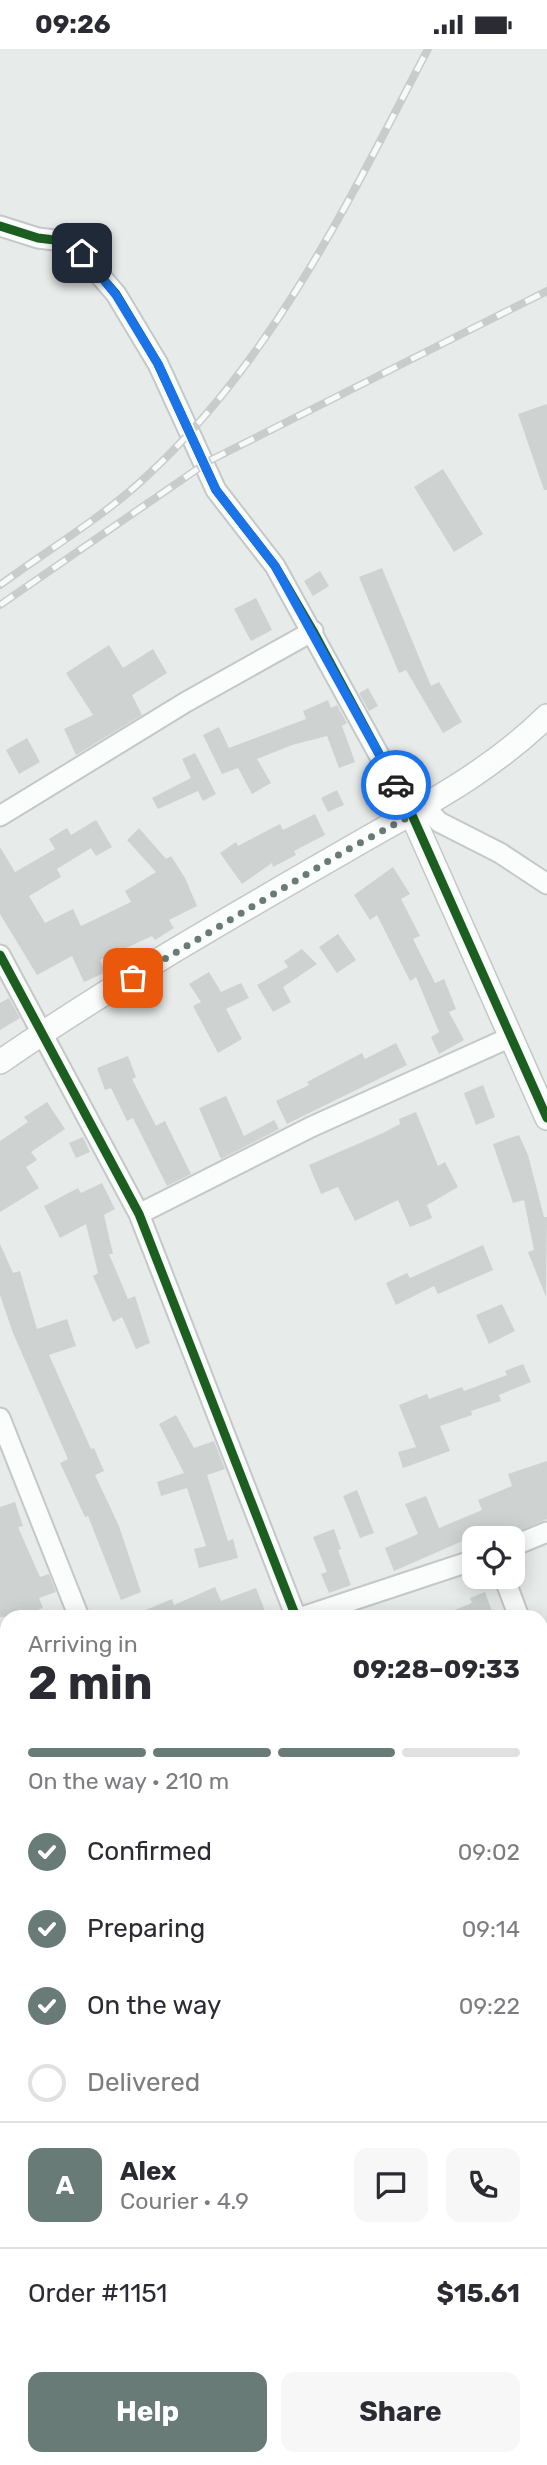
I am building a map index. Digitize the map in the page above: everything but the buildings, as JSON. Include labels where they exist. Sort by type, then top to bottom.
[{"type":"street","points":[[0,226],[38,238],[71,242],[116,295],[158,364],[216,490],[275,566],[418,811],[547,1118]]},
{"type":"street","points":[[0,815],[186,702],[313,631]]},
{"type":"street","points":[[0,1062],[42,1033],[336,856],[476,776],[521,742],[547,716]]},
{"type":"street","points":[[418,811],[500,853],[547,884]]},
{"type":"street","points":[[0,955],[138,1214],[293,1610]]},
{"type":"street","points":[[138,1214],[311,1127],[511,1037]]},
{"type":"street","points":[[0,1418],[76,1610]]},
{"type":"street","points":[[525,1541],[547,1532]]},
{"type":"street","points":[[323,1610],[462,1564]]},
{"type":"street","points":[[508,1589],[516,1610]]},
{"type":"railway","points":[[0,585],[132,489],[194,428],[235,379],[306,273],[369,162],[428,49]]},
{"type":"railway","points":[[0,605],[209,461],[547,291]]},
{"type":"cycle path","points":[[0,226],[38,238],[71,242],[116,294],[158,364],[216,490],[275,566],[412,815],[547,1118]]},
{"type":"cycle path","points":[[0,955],[139,1214],[293,1610]]},
{"type":"way so far","points":[[133,978],[347,850],[412,815],[396,785]]},
{"type":"route","points":[[82,253],[116,295],[158,364],[202,465],[216,490],[275,566],[396,785]]}]
